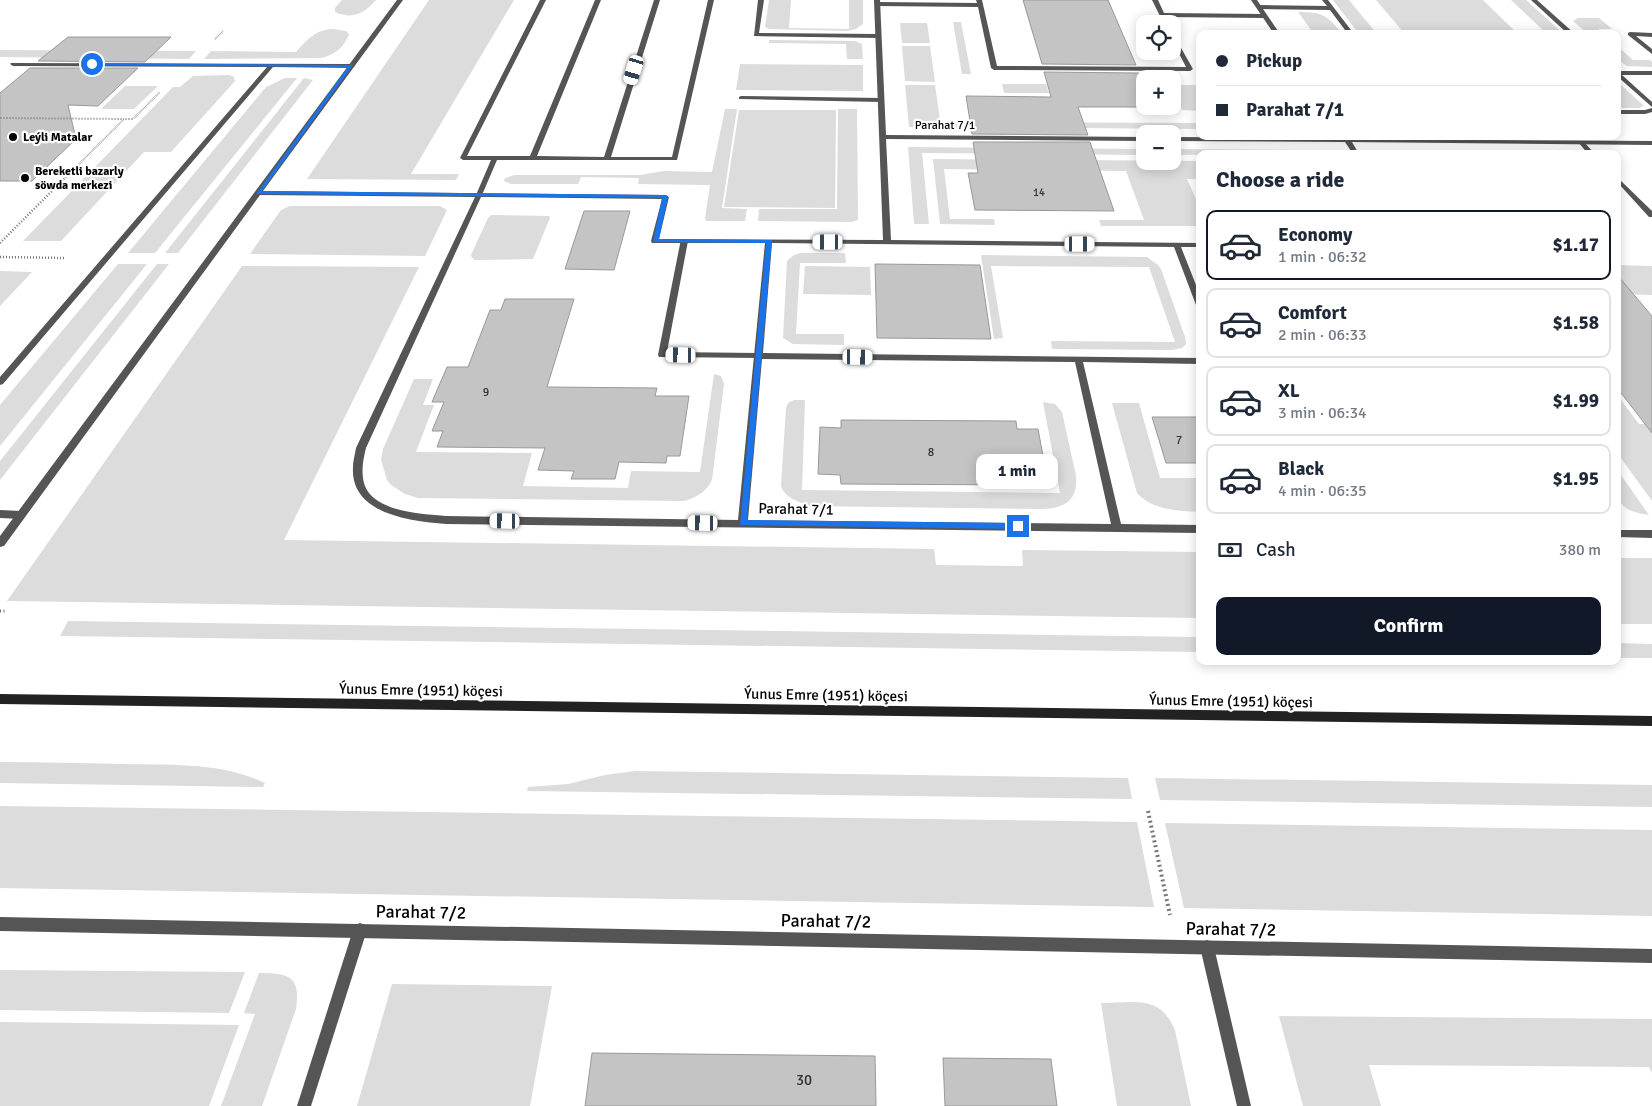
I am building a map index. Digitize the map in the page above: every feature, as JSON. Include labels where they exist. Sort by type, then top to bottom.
[{"type":"street","points":[[0,543],[400,0]]},
{"type":"street","points":[[543,0],[463,158],[675,159],[711,0]]},
{"type":"street","points":[[533,158],[598,0]]},
{"type":"street","points":[[607,159],[657,0]]},
{"type":"street","points":[[761,0],[756,35],[878,36]]},
{"type":"street","points":[[1155,0],[1163,15]]},
{"type":"street","points":[[1254,0],[1274,30]]},
{"type":"street","points":[[1325,0],[1348,30]]},
{"type":"street","points":[[1534,0],[1568,30]]},
{"type":"street","points":[[887,243],[877,2],[980,2],[994,68],[1190,69],[1181,52]]},
{"type":"street","points":[[1259,7],[1331,8]]},
{"type":"street","points":[[1181,15],[1264,16]]},
{"type":"street","points":[[1652,35],[1630,34],[1652,52]]},
{"type":"street","points":[[13,64],[352,66]]},
{"type":"street","points":[[0,382],[272,65]]},
{"type":"street","points":[[1621,74],[1652,73]]},
{"type":"street","points":[[1621,77],[1652,105]]},
{"type":"street","points":[[741,98],[881,100]]},
{"type":"street","points":[[1621,112],[1645,112],[1652,110]]},
{"type":"street","name":"Parahat 7/1","points":[[883,137],[1136,139]]},
{"type":"street","points":[[1181,139],[1196,139]]},
{"type":"street","points":[[1464,140],[1652,143]]},
{"type":"street","points":[[1581,142],[1588,150]]},
{"type":"street","points":[[478,195],[495,158]]},
{"type":"street","points":[[1621,183],[1652,215]]},
{"type":"street","points":[[258,193],[666,197],[656,240],[1196,245]]},
{"type":"street","name":"Parahat 7/1","points":[[478,195],[356,461],[358,485],[366,497],[381,506],[400,513],[423,518],[446,520],[1196,528]]},
{"type":"street","points":[[684,241],[662,355],[1196,361]]},
{"type":"street","points":[[742,523],[770,241]]},
{"type":"street","points":[[1177,245],[1196,295]]},
{"type":"street","points":[[1078,360],[1117,528]]},
{"type":"street","points":[[0,514],[21,515]]},
{"type":"street","points":[[1621,534],[1652,534]]},
{"type":"street","name":"Ýunus Emre (1951) köçesi","points":[[0,699],[1652,721]]},
{"type":"street","name":"Parahat 7/2","points":[[0,924],[1652,956]]},
{"type":"street","points":[[304,1106],[360,930]]},
{"type":"street","points":[[1207,947],[1244,1106]]},
{"type":"path","points":[[0,118],[133,119],[158,94]]},
{"type":"path","points":[[0,244],[124,119]]},
{"type":"path","points":[[0,257],[64,258]]},
{"type":"path","points":[[0,610],[6,611]]},
{"type":"path","points":[[1148,811],[1169,908]]},
{"type":"shaded area","points":[[342,0],[376,0],[363,12],[347,15],[335,12],[335,8]]},
{"type":"shaded area","points":[[429,0],[514,0],[411,174],[459,174],[456,180],[307,179]]},
{"type":"shaded area","points":[[769,0],[791,0],[789,28],[849,29],[849,0],[863,0],[863,24],[856,29],[848,31],[769,29],[765,27]]},
{"type":"shaded area","points":[[1333,0],[1349,0],[1374,30],[1356,30]]},
{"type":"shaded area","points":[[1376,0],[1483,0],[1514,30],[1402,30]]},
{"type":"shaded area","points":[[1511,0],[1526,0],[1560,30],[1543,30]]},
{"type":"shaded area","points":[[1298,12],[1324,16],[1338,30],[1311,30]]},
{"type":"shaded area","points":[[1578,18],[1599,18],[1612,29],[1583,30],[1573,21]]},
{"type":"shaded area","points":[[953,22],[961,22],[971,74],[962,74]]},
{"type":"shaded area","points":[[900,23],[927,23],[930,43],[902,43]]},
{"type":"shaded area","points":[[332,29],[346,31],[349,34],[338,50],[321,58],[204,59],[211,51],[296,52],[316,34]]},
{"type":"shaded area","points":[[769,40],[855,41],[862,44],[863,59],[847,59],[846,44],[769,43]]},
{"type":"shaded area","points":[[902,46],[930,46],[935,82],[905,81]]},
{"type":"shaded area","points":[[0,50],[196,51],[189,59],[0,57]]},
{"type":"shaded area","points":[[1621,50],[1633,60],[1650,60],[1652,62],[1652,67],[1627,66],[1621,62]]},
{"type":"shaded area","points":[[740,64],[863,65],[863,91],[736,90]]},
{"type":"shaded area","points":[[229,75],[234,77],[235,81],[171,152],[144,152],[61,241],[23,241],[173,87],[180,87],[193,76]]},
{"type":"shaded area","points":[[285,78],[297,78],[155,253],[128,253],[266,87]]},
{"type":"shaded area","points":[[304,78],[313,80],[178,253],[165,253]]},
{"type":"shaded area","points":[[1002,84],[1046,84],[1049,93],[1004,93]]},
{"type":"shaded area","points":[[905,85],[935,85],[941,127],[909,127]]},
{"type":"shaded area","points":[[1181,85],[1196,85],[1196,111],[1182,110]]},
{"type":"shaded area","points":[[1621,85],[1643,105],[1639,108],[1621,108]]},
{"type":"shaded area","points":[[125,86],[158,86],[134,109],[101,109]]},
{"type":"shaded area","points":[[725,109],[737,109],[722,208],[747,209],[745,221],[706,221],[710,185],[638,184],[639,178],[581,177],[578,184],[511,184],[504,181],[505,178],[515,175],[640,175],[664,171],[712,172]]},
{"type":"shaded area","points":[[838,109],[857,109],[858,220],[851,222],[758,221],[759,209],[837,209]]},
{"type":"shaded area","points":[[739,110],[836,110],[835,208],[724,207]]},
{"type":"shaded area","points":[[948,122],[1196,123],[1196,129],[1181,129],[1181,125],[1136,125],[1136,128],[949,127]]},
{"type":"shaded area","points":[[908,147],[1136,149],[1136,155],[922,153],[929,224],[914,224]]},
{"type":"shaded area","points":[[1181,149],[1293,150],[1196,150],[1196,155],[1181,155]]},
{"type":"shaded area","points":[[933,159],[1136,161],[1136,170],[1181,170],[1181,161],[1196,161],[1196,179],[1187,179],[1196,199],[1196,226],[1101,226],[1099,220],[1144,220],[1126,171],[944,169],[950,219],[994,219],[995,225],[940,224]]},
{"type":"shaded area","points":[[290,206],[440,206],[447,210],[425,256],[250,254],[281,210]]},
{"type":"shaded area","points":[[491,215],[549,216],[550,218],[533,259],[475,260],[472,258],[471,255]]},
{"type":"shaded area","points":[[800,253],[845,253],[846,263],[800,263],[796,334],[844,334],[844,345],[793,344],[783,338],[787,261]]},
{"type":"shaded area","points":[[981,255],[1147,257],[1161,269],[1186,344],[1182,348],[1172,350],[1052,349],[1051,341],[1175,342],[1149,267],[991,266],[1003,338],[994,339]]},
{"type":"shaded area","points":[[118,264],[147,264],[0,446],[0,405]]},
{"type":"shaded area","points":[[157,264],[169,264],[0,480],[0,461]]},
{"type":"shaded area","points":[[1621,265],[1652,266],[1652,295],[1621,294]]},
{"type":"shaded area","points":[[242,266],[419,267],[284,540],[934,549],[936,565],[1023,566],[1022,550],[1196,552],[1196,618],[7,601]]},
{"type":"shaded area","points":[[805,266],[870,267],[871,295],[803,294]]},
{"type":"shaded area","points":[[0,271],[32,272],[0,306]]},
{"type":"shaded area","points":[[714,374],[721,376],[724,384],[712,480],[701,494],[684,501],[418,498],[405,494],[391,485],[387,480],[381,460],[383,449],[414,379],[433,379],[423,405],[434,405],[416,452],[532,453],[523,486],[628,488],[631,471],[700,472]]},
{"type":"shaded area","points":[[794,400],[805,400],[802,490],[1060,493],[1043,402],[1055,404],[1062,412],[1076,476],[1075,491],[1072,497],[1064,504],[1058,507],[1043,509],[810,506],[789,497],[781,486],[786,408],[788,403]]},
{"type":"shaded area","points":[[1621,400],[1639,424],[1648,424],[1652,430],[1652,501],[1621,458]]},
{"type":"shaded area","points":[[1112,403],[1139,403],[1160,478],[1196,478],[1196,512],[1174,510],[1158,506],[1143,499],[1137,493]]},
{"type":"shaded area","points":[[1621,475],[1649,515],[1624,507],[1621,502]]},
{"type":"shaded area","points":[[1621,558],[1652,558],[1652,624],[1621,624]]},
{"type":"shaded area","points":[[68,621],[1196,637],[1196,652],[60,636]]},
{"type":"shaded area","points":[[1621,643],[1652,644],[1652,658],[1621,658]]},
{"type":"shaded area","points":[[0,762],[195,766],[231,771],[265,783],[263,787],[0,783]]},
{"type":"shaded area","points":[[635,771],[1128,778],[1132,799],[527,791],[528,787],[568,784],[605,775]]},
{"type":"shaded area","points":[[1155,778],[1652,785],[1652,807],[1160,800]]},
{"type":"shaded area","points":[[0,806],[1137,822],[1154,907],[0,888]]},
{"type":"shaded area","points":[[1165,823],[1652,830],[1652,916],[1184,908]]},
{"type":"shaded area","points":[[0,970],[245,972],[229,1013],[0,1010]]},
{"type":"shaded area","points":[[259,973],[278,974],[291,979],[297,989],[296,1009],[262,1106],[221,1106],[255,1014],[244,1013]]},
{"type":"shaded area","points":[[392,984],[552,986],[530,1106],[357,1106]]},
{"type":"shaded area","points":[[1101,1003],[1145,1003],[1162,1011],[1169,1019],[1175,1030],[1191,1106],[1117,1106]]},
{"type":"shaded area","points":[[1279,1016],[1652,1019],[1652,1073],[1649,1067],[1369,1065],[1381,1106],[1303,1106]]},
{"type":"shaded area","points":[[0,1022],[239,1025],[209,1106],[0,1106]]},
{"type":"building","points":[[1023,0],[1108,0],[1136,65],[1042,64]]},
{"type":"building","points":[[68,37],[171,37],[145,62],[38,61]]},
{"type":"building","points":[[30,68],[138,68],[98,106],[68,105],[76,139],[32,181],[0,181],[0,93]]},
{"type":"building","points":[[1044,72],[1136,73],[1136,107],[1078,107],[1088,135],[972,134],[966,96],[1051,97]]},
{"type":"building","points":[[973,142],[1090,142],[1114,211],[975,210],[968,173],[978,173]]},
{"type":"building","points":[[584,211],[630,211],[614,270],[565,269]]},
{"type":"building","points":[[875,264],[980,265],[991,339],[877,338]]},
{"type":"building","points":[[1621,280],[1652,316],[1652,433],[1621,393]]},
{"type":"building","points":[[505,299],[574,299],[547,387],[657,388],[655,396],[689,396],[680,456],[667,456],[666,463],[619,462],[615,479],[571,479],[574,471],[538,470],[545,448],[437,447],[443,431],[432,431],[444,402],[432,402],[447,367],[468,367],[490,310],[501,310]]},
{"type":"building","points":[[1152,417],[1196,417],[1196,463],[1166,463]]},
{"type":"building","points":[[841,420],[1016,421],[1017,429],[1038,429],[1047,477],[1025,476],[1026,485],[841,484],[840,475],[818,474],[820,427],[841,428]]},
{"type":"building","points":[[592,1053],[875,1056],[876,1106],[585,1106]]},
{"type":"building","points":[[943,1058],[1051,1059],[1057,1106],[945,1106]]},
{"type":"place","name":"Leýli Matalar","points":[[13,137]]},
{"type":"place","name":"Bereketli bazarly söwda merkezi","points":[[25,178]]},
{"type":"route","points":[[92,64],[352,66],[258,193],[666,197],[656,240],[770,241],[742,523],[1018,526]]}]
